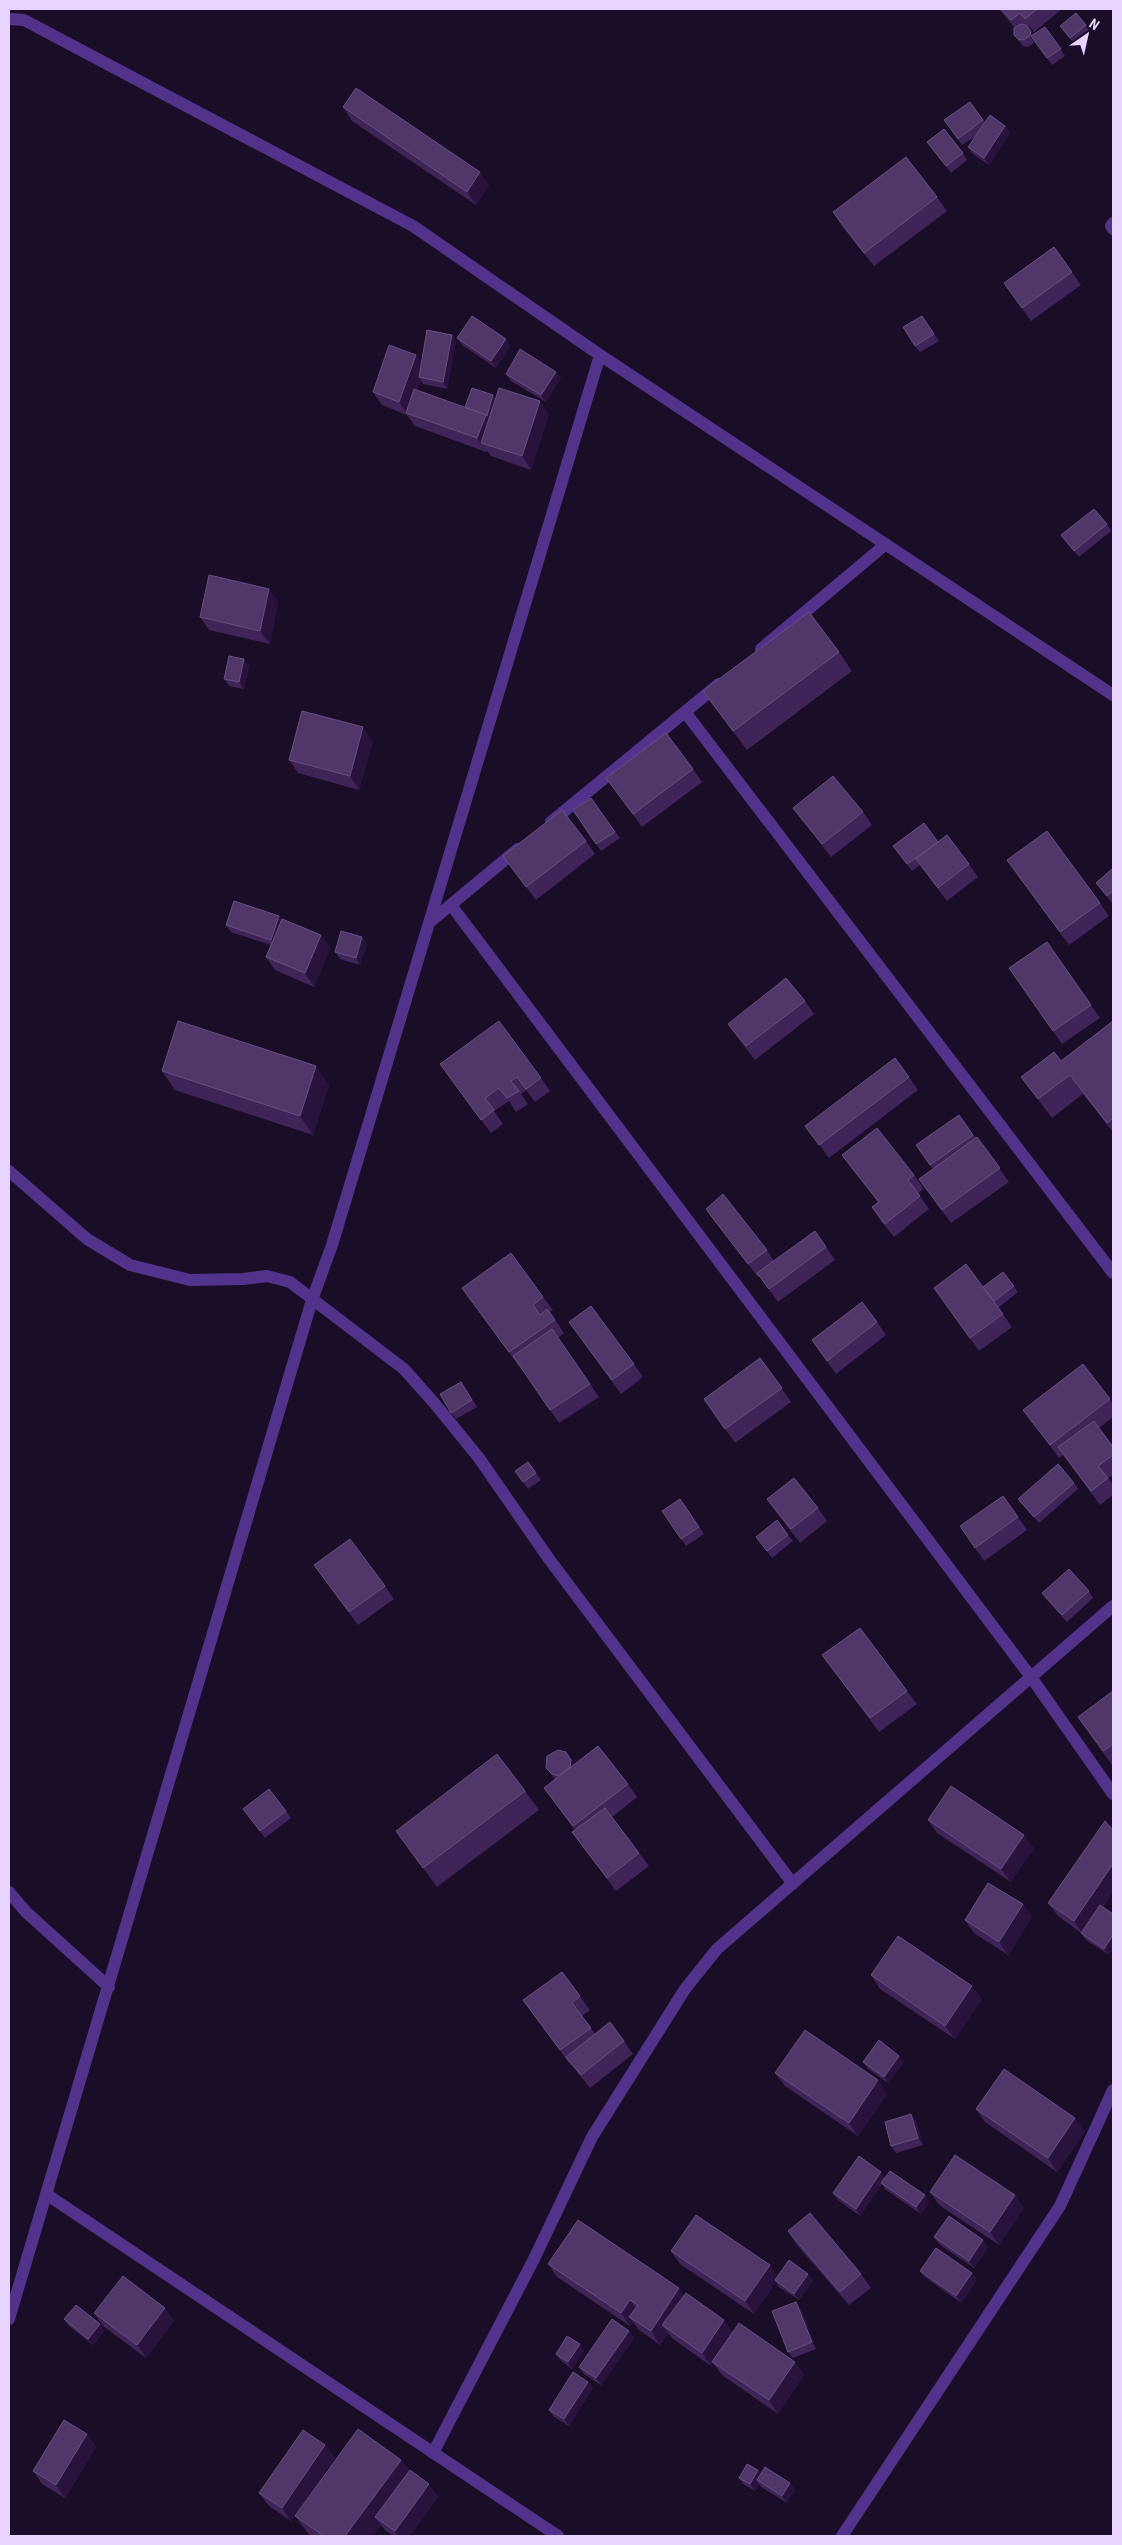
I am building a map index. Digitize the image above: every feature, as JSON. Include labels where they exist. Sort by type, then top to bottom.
[{"type":"street","points":[[9,19],[24,20],[413,226],[600,355],[1113,695]]},
{"type":"street","points":[[1113,223],[1110,226],[1113,229]]},
{"type":"street","points":[[9,2319],[312,1300],[332,1246],[600,355]]},
{"type":"street","points":[[752,656],[886,544]]},
{"type":"street","points":[[542,830],[730,675]]},
{"type":"street","points":[[685,712],[1113,1273]]},
{"type":"street","points":[[429,923],[526,843]]},
{"type":"street","points":[[451,905],[1031,1677],[1113,1794]]},
{"type":"street","points":[[9,1171],[87,1239],[130,1266],[190,1280],[243,1279],[267,1276],[290,1282],[404,1369],[479,1458],[549,1559],[793,1884]]},
{"type":"street","points":[[433,2453],[534,2259],[592,2137],[684,1989],[716,1949],[1113,1606]]},
{"type":"street","points":[[9,1892],[26,1912],[109,1987]]},
{"type":"street","points":[[842,2536],[1060,2206],[1113,2090]]},
{"type":"street","points":[[46,2194],[558,2536]]},
{"type":"building","points":[[1001,9],[1037,9],[1025,19],[1020,13],[1011,20]]},
{"type":"building","points":[[1076,13],[1086,25],[1070,38],[1060,26]]},
{"type":"building","points":[[1021,24],[1026,25],[1031,31],[1030,36],[1023,40],[1018,39],[1014,35],[1014,28]]},
{"type":"building","points":[[1045,27],[1061,49],[1047,58],[1031,36]]},
{"type":"building","points":[[356,88],[480,172],[467,192],[343,107]]},
{"type":"building","points":[[970,102],[983,120],[958,139],[944,120]]},
{"type":"building","points":[[990,115],[1005,126],[984,158],[968,147]]},
{"type":"building","points":[[944,129],[963,153],[946,166],[927,142]]},
{"type":"building","points":[[906,157],[937,197],[864,253],[833,212]]},
{"type":"building","points":[[1054,247],[1072,272],[1022,308],[1004,283]]},
{"type":"building","points":[[472,316],[506,339],[491,361],[457,338]]},
{"type":"building","points":[[922,316],[934,334],[915,346],[903,327]]},
{"type":"building","points":[[427,330],[452,335],[443,382],[419,377]]},
{"type":"building","points":[[389,345],[416,355],[399,402],[373,392]]},
{"type":"building","points":[[520,349],[556,372],[541,395],[506,374]]},
{"type":"building","points":[[472,388],[493,395],[487,416],[465,407]]},
{"type":"building","points":[[499,388],[540,401],[522,456],[481,443]]},
{"type":"building","points":[[414,389],[486,415],[477,438],[406,413]]},
{"type":"building","points":[[1094,509],[1107,524],[1074,551],[1061,535]]},
{"type":"building","points":[[209,575],[269,589],[260,631],[200,617]]},
{"type":"building","points":[[809,612],[839,652],[733,731],[703,691]]},
{"type":"building","points":[[229,656],[244,659],[239,682],[224,679]]},
{"type":"building","points":[[302,711],[363,727],[350,776],[289,760]]},
{"type":"building","points":[[666,733],[693,769],[633,814],[606,778]]},
{"type":"building","points":[[833,776],[863,812],[822,844],[793,808]]},
{"type":"building","points":[[591,798],[615,832],[596,844],[573,810]]},
{"type":"building","points":[[562,810],[586,841],[526,887],[503,856]]},
{"type":"building","points":[[924,823],[938,842],[907,864],[893,846]]},
{"type":"building","points":[[1047,831],[1100,903],[1060,932],[1007,860]]},
{"type":"building","points":[[947,835],[969,864],[938,888],[916,859]]},
{"type":"building","points":[[1113,868],[1113,891],[1107,896],[1096,883]]},
{"type":"building","points":[[234,901],[279,916],[271,940],[226,925]]},
{"type":"building","points":[[282,919],[321,935],[305,973],[266,957]]},
{"type":"building","points":[[341,931],[362,937],[356,958],[335,952]]},
{"type":"building","points":[[1047,942],[1091,1005],[1053,1031],[1009,968]]},
{"type":"building","points":[[786,978],[805,1001],[746,1046],[728,1024]]},
{"type":"building","points":[[178,1021],[316,1066],[300,1116],[162,1071]]},
{"type":"building","points":[[499,1021],[541,1078],[526,1089],[517,1077],[511,1081],[519,1091],[507,1098],[499,1088],[485,1098],[494,1110],[481,1120],[440,1064]]},
{"type":"building","points":[[1113,1021],[1113,1118],[1107,1123],[1070,1075],[1038,1099],[1021,1077],[1054,1052],[1061,1061]]},
{"type":"building","points":[[895,1058],[909,1077],[819,1145],[805,1126]]},
{"type":"building","points":[[959,1115],[973,1135],[930,1165],[916,1145]]},
{"type":"building","points":[[877,1128],[914,1175],[908,1180],[920,1196],[885,1224],[872,1207],[879,1202],[842,1155]]},
{"type":"building","points":[[977,1137],[1000,1168],[942,1210],[919,1179]]},
{"type":"building","points":[[723,1194],[767,1250],[748,1264],[706,1209]]},
{"type":"building","points":[[815,1231],[826,1247],[769,1289],[757,1273]]},
{"type":"building","points":[[511,1253],[543,1297],[533,1305],[540,1315],[547,1309],[555,1320],[509,1352],[462,1288]]},
{"type":"building","points":[[966,1264],[1003,1314],[970,1338],[934,1288]]},
{"type":"building","points":[[1003,1272],[1014,1286],[994,1301],[983,1287]]},
{"type":"building","points":[[862,1302],[877,1322],[827,1361],[812,1340]]},
{"type":"building","points":[[591,1306],[634,1364],[612,1380],[569,1322]]},
{"type":"building","points":[[552,1329],[590,1384],[550,1410],[513,1356]]},
{"type":"building","points":[[760,1358],[782,1388],[725,1429],[704,1399]]},
{"type":"building","points":[[1083,1364],[1110,1399],[1050,1445],[1023,1410]]},
{"type":"building","points":[[461,1382],[472,1400],[451,1413],[440,1394]]},
{"type":"building","points":[[1094,1421],[1113,1447],[1113,1455],[1098,1466],[1108,1478],[1091,1491],[1058,1447]]},
{"type":"building","points":[[528,1462],[536,1473],[523,1482],[515,1471]]},
{"type":"building","points":[[1058,1464],[1074,1483],[1034,1517],[1018,1499]]},
{"type":"building","points":[[794,1478],[818,1508],[791,1529],[767,1499]]},
{"type":"building","points":[[1003,1496],[1018,1517],[975,1548],[960,1526]]},
{"type":"building","points":[[680,1499],[699,1527],[681,1539],[662,1511]]},
{"type":"building","points":[[777,1520],[788,1535],[767,1551],[756,1537]]},
{"type":"building","points":[[350,1539],[385,1586],[349,1612],[314,1565]]},
{"type":"building","points":[[1069,1569],[1089,1591],[1062,1615],[1042,1593]]},
{"type":"building","points":[[860,1628],[907,1691],[870,1718],[822,1655]]},
{"type":"building","points":[[1113,1691],[1113,1744],[1103,1751],[1078,1717]]},
{"type":"building","points":[[598,1746],[628,1784],[573,1826],[544,1788]]},
{"type":"building","points":[[558,1750],[566,1752],[571,1760],[570,1767],[559,1776],[552,1774],[546,1768],[547,1756]]},
{"type":"building","points":[[497,1754],[525,1791],[423,1868],[396,1831]]},
{"type":"building","points":[[951,1786],[1024,1835],[1001,1869],[928,1820]]},
{"type":"building","points":[[269,1789],[286,1811],[260,1831],[243,1809]]},
{"type":"building","points":[[605,1808],[639,1853],[607,1878],[572,1832]]},
{"type":"building","points":[[1105,1821],[1113,1830],[1113,1864],[1074,1921],[1048,1903]]},
{"type":"building","points":[[988,1883],[1023,1904],[999,1942],[965,1920]]},
{"type":"building","points":[[1100,1905],[1113,1914],[1113,1935],[1104,1949],[1081,1933]]},
{"type":"building","points":[[898,1936],[972,1986],[945,2026],[871,1975]]},
{"type":"building","points":[[562,1972],[580,1996],[572,2003],[591,2028],[560,2050],[523,2000]]},
{"type":"building","points":[[610,2022],[624,2041],[581,2075],[566,2057]]},
{"type":"building","points":[[805,2030],[878,2080],[849,2123],[775,2073]]},
{"type":"building","points":[[879,2040],[899,2056],[884,2077],[863,2062]]},
{"type":"building","points":[[1004,2069],[1075,2118],[1048,2158],[976,2109]]},
{"type":"building","points":[[911,2114],[918,2138],[891,2146],[885,2122]]},
{"type":"building","points":[[955,2155],[1015,2195],[990,2232],[930,2192]]},
{"type":"building","points":[[859,2156],[881,2172],[856,2209],[833,2193]]},
{"type":"building","points":[[890,2171],[925,2195],[916,2207],[881,2183]]},
{"type":"building","points":[[810,2213],[861,2274],[840,2292],[788,2231]]},
{"type":"building","points":[[696,2215],[770,2265],[745,2301],[671,2251]]},
{"type":"building","points":[[949,2216],[983,2240],[969,2261],[934,2237]]},
{"type":"building","points":[[578,2220],[679,2288],[651,2331],[629,2317],[638,2305],[630,2300],[621,2313],[548,2264]]},
{"type":"building","points":[[936,2248],[972,2273],[956,2296],[920,2271]]},
{"type":"building","points":[[789,2260],[808,2274],[794,2294],[775,2280]]},
{"type":"building","points":[[123,2276],[165,2308],[137,2345],[94,2313]]},
{"type":"building","points":[[686,2293],[724,2320],[702,2353],[662,2325]]},
{"type":"building","points":[[796,2302],[812,2342],[788,2352],[772,2311]]},
{"type":"building","points":[[76,2305],[100,2324],[88,2339],[64,2319]]},
{"type":"building","points":[[612,2319],[629,2331],[596,2378],[579,2367]]},
{"type":"building","points":[[739,2323],[795,2362],[769,2400],[712,2362]]},
{"type":"building","points":[[567,2336],[580,2344],[568,2362],[556,2354]]},
{"type":"building","points":[[573,2372],[588,2382],[564,2419],[549,2410]]},
{"type":"building","points":[[64,2420],[87,2434],[56,2485],[33,2471]]},
{"type":"building","points":[[358,2429],[401,2460],[345,2536],[324,2536],[295,2516]]},
{"type":"building","points":[[303,2430],[325,2445],[282,2508],[259,2493]]},
{"type":"building","points":[[747,2464],[758,2470],[750,2484],[739,2478]]},
{"type":"building","points":[[765,2467],[790,2483],[782,2496],[757,2480]]},
{"type":"building","points":[[410,2470],[429,2484],[395,2531],[375,2517]]}]
